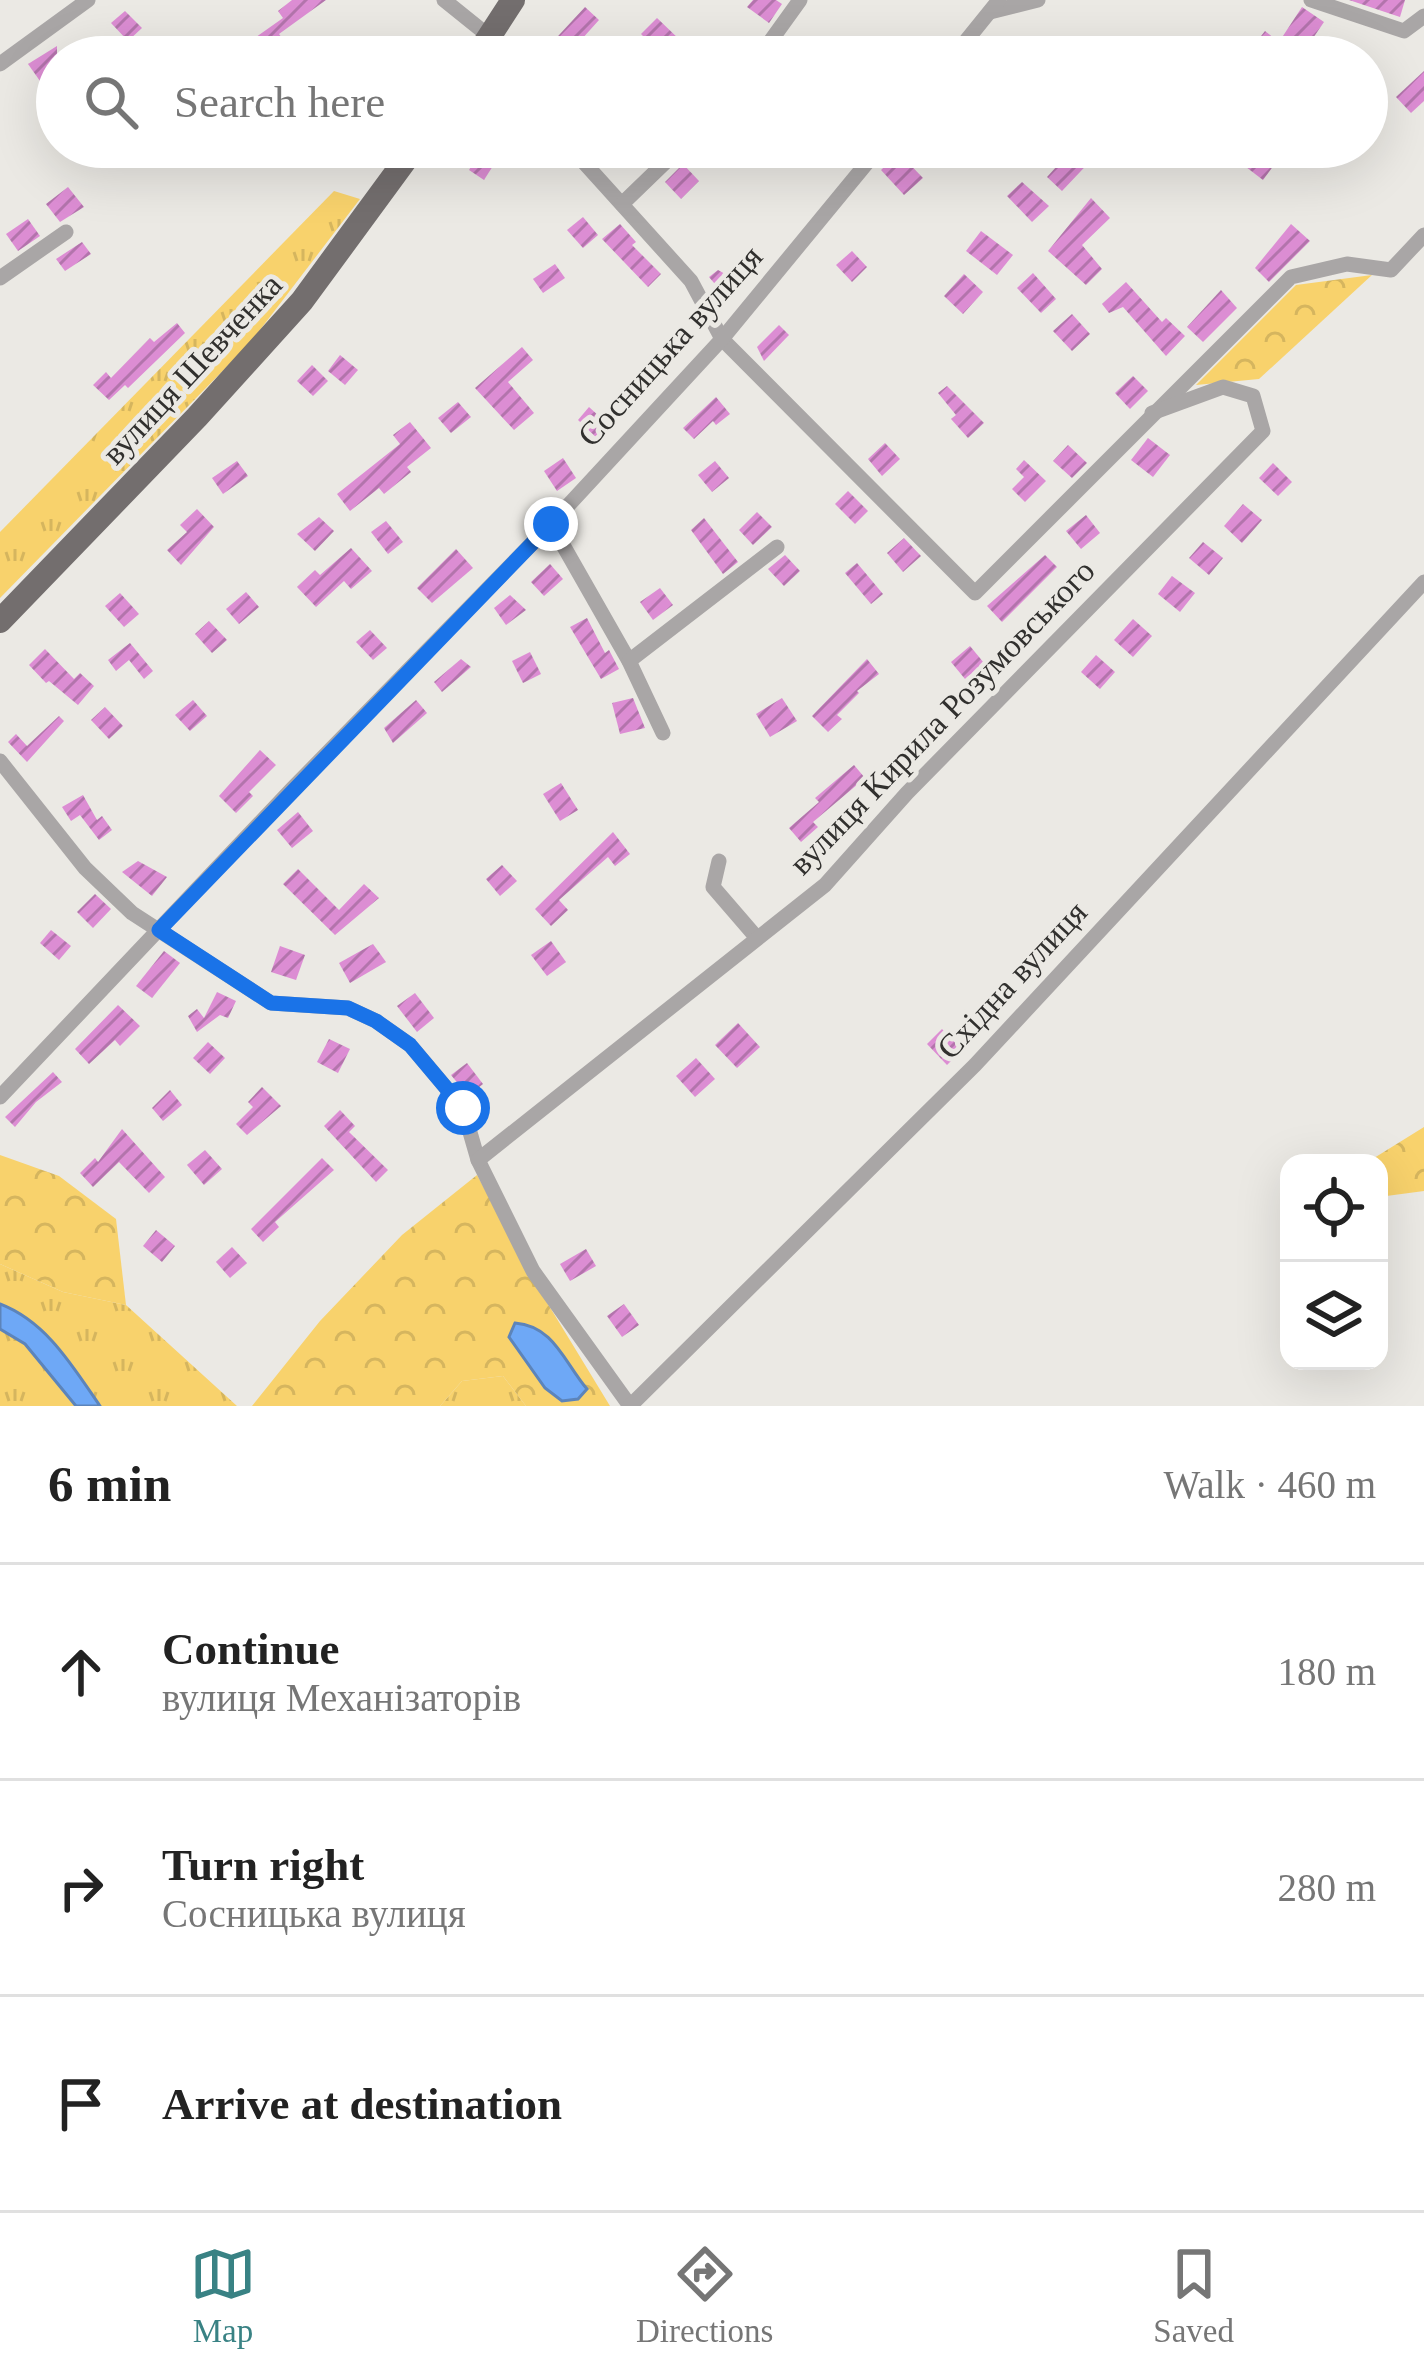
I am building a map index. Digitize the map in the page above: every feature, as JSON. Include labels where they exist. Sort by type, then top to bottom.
[{"type":"main road","points":[[491,36],[513,0]]},
{"type":"main road","name":"вулиця Шевченка","points":[[0,621],[287,318],[399,168]]},
{"type":"street","points":[[38,36],[88,0]]},
{"type":"street","points":[[444,0],[470,36]]},
{"type":"street","points":[[774,36],[800,0]]},
{"type":"street","points":[[970,36],[994,6],[1039,0]]},
{"type":"street","points":[[1311,0],[1404,31],[1424,16]]},
{"type":"street","points":[[0,64],[36,38]]},
{"type":"street","points":[[589,168],[691,281],[722,339]]},
{"type":"street","points":[[622,204],[659,168]]},
{"type":"street","name":"Сосницька вулиця","points":[[0,1097],[551,524],[722,339],[863,168]]},
{"type":"street","points":[[0,278],[66,232]]},
{"type":"street","name":"вулиця Кирила Розумовського","points":[[722,339],[975,593],[1291,277],[1346,264],[1390,270],[1424,235]]},
{"type":"street","name":"вулиця Кирила Розумовського","points":[[478,1160],[824,885],[907,793],[1263,431],[1253,396],[1223,387],[1152,413]]},
{"type":"street","points":[[551,524],[629,662],[663,734]]},
{"type":"street","points":[[629,662],[776,547]]},
{"type":"street","name":"Східна вулиця","points":[[630,1406],[975,1065],[1424,582]]},
{"type":"street","points":[[0,760],[86,868],[133,913],[271,1003],[348,1008],[410,1045],[463,1108],[478,1160],[533,1271],[630,1406]]},
{"type":"street","points":[[719,861],[713,887],[757,938]]},
{"type":"green space","points":[[334,191],[360,199],[250,343],[0,598],[0,532]]},
{"type":"green space","points":[[1372,275],[1259,379],[1196,385],[1296,285]]},
{"type":"green space","points":[[1424,1127],[1424,1191],[1388,1196],[1388,1154],[1380,1154]]},
{"type":"green space","points":[[0,1155],[59,1176],[116,1219],[126,1305],[63,1292],[0,1264]]},
{"type":"green space","points":[[477,1175],[610,1406],[526,1406],[503,1376],[462,1381],[440,1406],[252,1406],[320,1321],[402,1235]]},
{"type":"green space","points":[[0,1264],[63,1292],[126,1305],[237,1406],[100,1406],[45,1334],[0,1304]]},
{"type":"green space","points":[[0,1329],[25,1344],[76,1406],[0,1406]]},
{"type":"green space","points":[[503,1376],[526,1406],[440,1406],[462,1381]]},
{"type":"water","points":[[0,1304],[45,1334],[100,1406],[76,1406],[25,1344],[0,1329]]},
{"type":"water","points":[[515,1323],[539,1331],[557,1347],[587,1389],[578,1399],[562,1401],[545,1388],[509,1337]]},
{"type":"building","points":[[292,0],[326,0],[280,36],[258,36],[283,18],[278,11]]},
{"type":"building","points":[[753,0],[782,4],[769,23],[747,7]]},
{"type":"building","points":[[1349,0],[1405,0],[1400,17]]},
{"type":"building","points":[[585,7],[599,20],[585,36],[558,36]]},
{"type":"building","points":[[1302,7],[1324,22],[1314,36],[1283,36]]},
{"type":"building","points":[[125,11],[142,28],[133,36],[123,36],[111,23]]},
{"type":"building","points":[[657,18],[676,36],[643,36]]},
{"type":"building","points":[[1424,71],[1424,101],[1411,113],[1396,97]]},
{"type":"building","points":[[470,168],[492,168],[484,180]]},
{"type":"building","points":[[679,168],[687,168],[699,181],[681,199],[665,182]]},
{"type":"building","points":[[913,168],[923,178],[904,195],[881,170]]},
{"type":"building","points":[[1055,168],[1084,168],[1062,191],[1047,177]]},
{"type":"building","points":[[1247,168],[1272,168],[1263,180]]},
{"type":"building","points":[[1022,182],[1049,206],[1032,222],[1007,196]]},
{"type":"building","points":[[68,187],[84,207],[60,222],[46,204]]},
{"type":"building","points":[[1091,198],[1110,218],[1082,245],[1102,269],[1086,285],[1048,251]]},
{"type":"building","points":[[583,217],[598,235],[583,248],[567,230]]},
{"type":"building","points":[[28,219],[40,236],[18,251],[6,234]]},
{"type":"building","points":[[620,224],[636,242],[632,245],[661,274],[648,287],[602,239]]},
{"type":"building","points":[[1291,224],[1310,241],[1269,282],[1255,268]]},
{"type":"building","points":[[981,231],[1013,255],[997,275],[966,251]]},
{"type":"building","points":[[82,242],[91,254],[65,271],[56,259]]},
{"type":"building","points":[[852,251],[867,267],[852,282],[836,265]]},
{"type":"building","points":[[555,264],[565,278],[543,293],[533,279]]},
{"type":"building","points":[[736,268],[745,279],[725,296],[709,277],[718,270],[727,275]]},
{"type":"building","points":[[1033,273],[1056,299],[1041,313],[1017,288]]},
{"type":"building","points":[[964,274],[983,292],[963,314],[944,296]]},
{"type":"building","points":[[1126,282],[1162,322],[1166,318],[1185,336],[1166,356],[1123,307],[1109,313],[1102,304]]},
{"type":"building","points":[[1221,290],[1237,308],[1203,342],[1187,327]]},
{"type":"building","points":[[1072,314],[1090,334],[1072,351],[1053,331]]},
{"type":"building","points":[[177,323],[185,333],[128,388],[125,385],[109,400],[93,385],[106,372],[111,378],[150,338],[154,342]]},
{"type":"building","points":[[779,325],[789,335],[764,361],[757,347]]},
{"type":"building","points":[[522,347],[533,360],[508,382],[534,413],[514,430],[475,388]]},
{"type":"building","points":[[340,355],[358,370],[345,385],[328,371]]},
{"type":"building","points":[[312,365],[328,381],[313,396],[297,381]]},
{"type":"building","points":[[1133,376],[1148,391],[1130,409],[1115,393]]},
{"type":"building","points":[[947,386],[984,423],[968,438],[951,419],[956,415],[938,393]]},
{"type":"building","points":[[716,397],[730,414],[716,425],[713,421],[694,439],[683,428]]},
{"type":"building","points":[[458,402],[471,417],[451,433],[438,418]]},
{"type":"building","points":[[589,407],[612,428],[600,441],[578,420]]},
{"type":"building","points":[[410,422],[431,448],[384,494],[379,488],[350,511],[337,494],[400,444],[393,435]]},
{"type":"building","points":[[1148,438],[1170,455],[1153,477],[1131,460]]},
{"type":"building","points":[[885,443],[900,459],[882,476],[868,459]]},
{"type":"building","points":[[1068,445],[1087,463],[1072,478],[1053,461]]},
{"type":"building","points":[[563,458],[576,478],[557,491],[544,471]]},
{"type":"building","points":[[1024,460],[1046,481],[1025,502],[1012,489],[1024,477],[1016,469]]},
{"type":"building","points":[[237,461],[248,476],[223,494],[212,478]]},
{"type":"building","points":[[715,461],[729,478],[712,492],[698,475]]},
{"type":"building","points":[[1273,463],[1292,482],[1278,496],[1259,478]]},
{"type":"building","points":[[848,491],[868,511],[855,524],[835,504]]},
{"type":"building","points":[[1243,504],[1262,520],[1242,543],[1224,526]]},
{"type":"building","points":[[197,509],[214,527],[181,565],[167,550],[187,532],[180,525]]},
{"type":"building","points":[[757,512],[772,527],[753,545],[739,530]]},
{"type":"building","points":[[1086,515],[1100,533],[1081,549],[1066,531]]},
{"type":"building","points":[[319,517],[334,531],[315,551],[297,534]]},
{"type":"building","points":[[704,518],[738,562],[723,574],[691,530]]},
{"type":"building","points":[[386,521],[403,542],[388,554],[371,532]]},
{"type":"building","points":[[904,538],[921,556],[903,572],[887,553]]},
{"type":"building","points":[[1203,542],[1223,558],[1209,575],[1189,558]]},
{"type":"building","points":[[351,548],[372,571],[351,589],[344,581],[316,607],[297,587],[315,570],[320,575]]},
{"type":"building","points":[[456,549],[473,568],[432,603],[417,588]]},
{"type":"building","points":[[785,555],[800,571],[784,586],[768,569]]},
{"type":"building","points":[[1045,555],[1057,567],[1002,622],[987,606]]},
{"type":"building","points":[[857,563],[883,594],[871,604],[845,573]]},
{"type":"building","points":[[550,564],[563,579],[544,596],[531,582]]},
{"type":"building","points":[[1172,576],[1195,593],[1180,612],[1158,594]]},
{"type":"building","points":[[660,588],[673,605],[653,620],[640,602]]},
{"type":"building","points":[[246,592],[259,607],[239,624],[226,609]]},
{"type":"building","points":[[120,593],[139,614],[124,627],[105,606]]},
{"type":"building","points":[[510,595],[526,610],[506,625],[494,608]]},
{"type":"building","points":[[587,618],[619,669],[601,679],[570,627]]},
{"type":"building","points":[[1133,619],[1152,636],[1133,657],[1114,640]]},
{"type":"building","points":[[209,621],[227,640],[212,653],[195,634]]},
{"type":"building","points":[[370,630],[387,648],[373,660],[356,642]]},
{"type":"building","points":[[130,643],[153,671],[144,679],[129,660],[116,671],[108,660]]},
{"type":"building","points":[[970,646],[984,663],[965,679],[951,662]]},
{"type":"building","points":[[45,649],[74,679],[80,673],[94,686],[78,705],[29,665]]},
{"type":"building","points":[[530,652],[541,674],[523,683],[512,661]]},
{"type":"building","points":[[1096,655],[1115,672],[1100,689],[1081,672]]},
{"type":"building","points":[[461,659],[471,667],[442,692],[434,682]]},
{"type":"building","points":[[867,659],[879,674],[857,691],[837,715],[842,719],[828,732],[812,716]]},
{"type":"building","points":[[633,698],[645,728],[620,734],[612,703]]},
{"type":"building","points":[[782,698],[797,721],[770,737],[756,714]]},
{"type":"building","points":[[193,700],[207,716],[190,731],[175,715]]},
{"type":"building","points":[[416,700],[427,713],[393,743],[384,728]]},
{"type":"building","points":[[105,707],[123,726],[109,739],[91,720]]},
{"type":"building","points":[[59,716],[64,721],[27,762],[8,742],[16,734],[27,746]]},
{"type":"building","points":[[260,750],[276,765],[236,813],[219,796]]},
{"type":"building","points":[[854,765],[865,778],[813,822],[818,827],[801,842],[789,828]]},
{"type":"building","points":[[561,783],[578,810],[560,821],[543,794]]},
{"type":"building","points":[[83,795],[97,820],[102,816],[112,830],[99,840],[80,815],[71,821],[62,807]]},
{"type":"building","points":[[298,812],[313,831],[292,848],[277,830]]},
{"type":"building","points":[[613,832],[630,854],[615,866],[608,857],[559,900],[568,910],[551,926],[535,909]]},
{"type":"building","points":[[138,861],[167,877],[152,896],[122,872]]},
{"type":"building","points":[[502,865],[517,881],[500,896],[486,879]]},
{"type":"building","points":[[298,869],[339,910],[364,884],[379,898],[335,935],[283,884]]},
{"type":"building","points":[[95,894],[111,909],[93,928],[77,912]]},
{"type":"building","points":[[51,930],[71,946],[59,960],[40,943]]},
{"type":"building","points":[[551,941],[566,962],[547,976],[531,955]]},
{"type":"building","points":[[373,944],[386,962],[350,983],[339,963]]},
{"type":"building","points":[[280,946],[305,955],[296,980],[271,972]]},
{"type":"building","points":[[164,951],[180,963],[152,998],[136,986]]},
{"type":"building","points":[[217,992],[236,1001],[228,1018],[220,1015],[197,1032],[188,1016],[197,1009],[204,1018]]},
{"type":"building","points":[[415,993],[434,1018],[417,1032],[397,1006]]},
{"type":"building","points":[[118,1005],[140,1026],[120,1046],[115,1040],[89,1064],[75,1049]]},
{"type":"building","points":[[738,1023],[760,1047],[737,1068],[715,1045]]},
{"type":"building","points":[[942,1029],[962,1050],[947,1065],[927,1044]]},
{"type":"building","points":[[329,1039],[350,1049],[338,1073],[317,1062]]},
{"type":"building","points":[[208,1042],[225,1058],[210,1074],[193,1058]]},
{"type":"building","points":[[696,1058],[715,1079],[695,1097],[676,1076]]},
{"type":"building","points":[[467,1063],[483,1084],[468,1096],[451,1075]]},
{"type":"building","points":[[53,1072],[62,1082],[15,1127],[5,1117]]},
{"type":"building","points":[[262,1087],[281,1106],[247,1135],[236,1124],[253,1107],[248,1102]]},
{"type":"building","points":[[170,1090],[182,1105],[163,1121],[152,1108]]},
{"type":"building","points":[[340,1110],[355,1126],[349,1132],[388,1170],[376,1182],[324,1126]]},
{"type":"building","points":[[122,1129],[165,1177],[149,1193],[119,1162],[93,1187],[80,1173],[95,1158],[98,1162]]},
{"type":"building","points":[[205,1150],[222,1169],[204,1185],[187,1165]]},
{"type":"building","points":[[322,1158],[334,1170],[275,1222],[279,1227],[263,1242],[251,1229]]},
{"type":"building","points":[[156,1230],[175,1246],[162,1262],[143,1246]]},
{"type":"building","points":[[232,1247],[247,1263],[230,1278],[216,1262]]},
{"type":"building","points":[[586,1249],[596,1266],[570,1281],[560,1264]]},
{"type":"building","points":[[624,1304],[639,1325],[622,1337],[607,1316]]},
{"type":"route","points":[[463,1108],[410,1045],[376,1021],[348,1008],[271,1003],[159,930],[551,524]]}]
